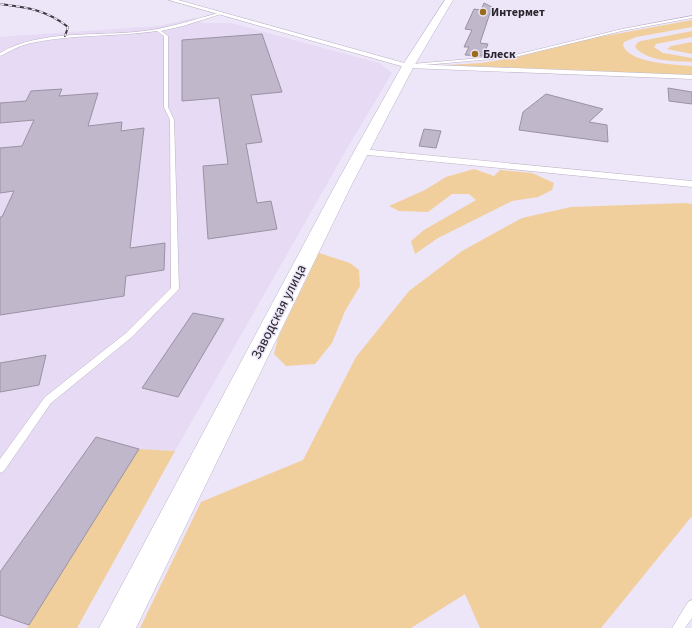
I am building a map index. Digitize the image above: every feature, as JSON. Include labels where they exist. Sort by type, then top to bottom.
[{"type":"main road","name":"Заводская улица","points":[[117,628],[362,152],[408,66],[448,0]]},
{"type":"street","points":[[172,0],[408,66],[692,77]]},
{"type":"street","points":[[362,152],[692,184]]},
{"type":"lane","points":[[0,55],[14,46],[54,38],[159,30],[219,14]]},
{"type":"lane","points":[[408,66],[516,56],[622,30],[692,17]]},
{"type":"lane","points":[[0,468],[48,400],[129,335],[175,288],[172,120],[166,107],[166,36],[159,30]]},
{"type":"lane","points":[[678,628],[692,606]]},
{"type":"shaded area","points":[[195,18],[203,23],[231,23],[379,63],[392,73],[349,145],[175,451],[139,449],[27,628],[0,628],[0,37],[159,26]]},
{"type":"shaded area","points":[[692,20],[692,27],[636,37],[624,42],[623,45],[627,51],[634,56],[643,59],[664,64],[692,66],[692,75],[446,65],[482,63],[518,57],[594,38]]},
{"type":"shaded area","points":[[692,31],[692,37],[656,44],[654,47],[663,53],[692,58],[692,62],[670,61],[654,58],[640,52],[635,47],[637,43],[641,41]]},
{"type":"shaded area","points":[[692,42],[692,54],[667,49],[671,46]]},
{"type":"shaded area","points":[[474,169],[494,176],[500,170],[532,173],[554,183],[552,190],[538,197],[512,201],[438,238],[415,254],[411,241],[424,230],[476,200],[469,194],[452,194],[428,212],[399,211],[389,206],[425,190],[446,177]]},
{"type":"shaded area","points":[[692,204],[692,516],[601,628],[480,628],[465,594],[411,628],[140,628],[201,502],[303,460],[356,357],[409,291],[462,251],[522,218],[571,207]]},
{"type":"shaded area","points":[[319,253],[350,263],[359,270],[360,286],[345,311],[332,343],[315,364],[286,366],[274,354],[278,338]]},
{"type":"shaded area","points":[[139,449],[175,451],[77,628],[27,628]]},
{"type":"building","points":[[484,3],[492,7],[480,43],[488,44],[483,56],[465,55],[469,47],[464,47],[472,30],[465,29],[474,9],[481,10]]},
{"type":"building","points":[[262,34],[282,92],[251,95],[262,142],[246,144],[257,203],[271,201],[277,229],[208,239],[203,166],[228,164],[219,98],[182,101],[182,40]]},
{"type":"building","points":[[668,88],[692,92],[692,104],[669,101]]},
{"type":"building","points":[[62,89],[59,96],[98,93],[88,126],[122,122],[121,131],[144,128],[130,248],[165,243],[164,270],[126,276],[124,296],[0,315],[0,217],[2,217],[14,191],[0,193],[0,148],[22,146],[34,120],[0,123],[0,103],[26,101],[31,91]]},
{"type":"building","points":[[546,94],[603,109],[589,122],[607,125],[608,142],[519,130],[523,112]]},
{"type":"building","points":[[424,129],[441,131],[436,148],[419,146]]},
{"type":"building","points":[[193,313],[224,319],[178,397],[142,388]]},
{"type":"building","points":[[46,355],[39,385],[0,392],[0,363]]},
{"type":"building","points":[[96,437],[139,449],[29,625],[0,615],[0,572]]},
{"type":"railway","points":[[0,4],[19,6],[44,13],[68,27],[65,36]]},
{"type":"place","name":"Интермет","points":[[483,12]]},
{"type":"place","name":"Блеск","points":[[475,54]]}]
